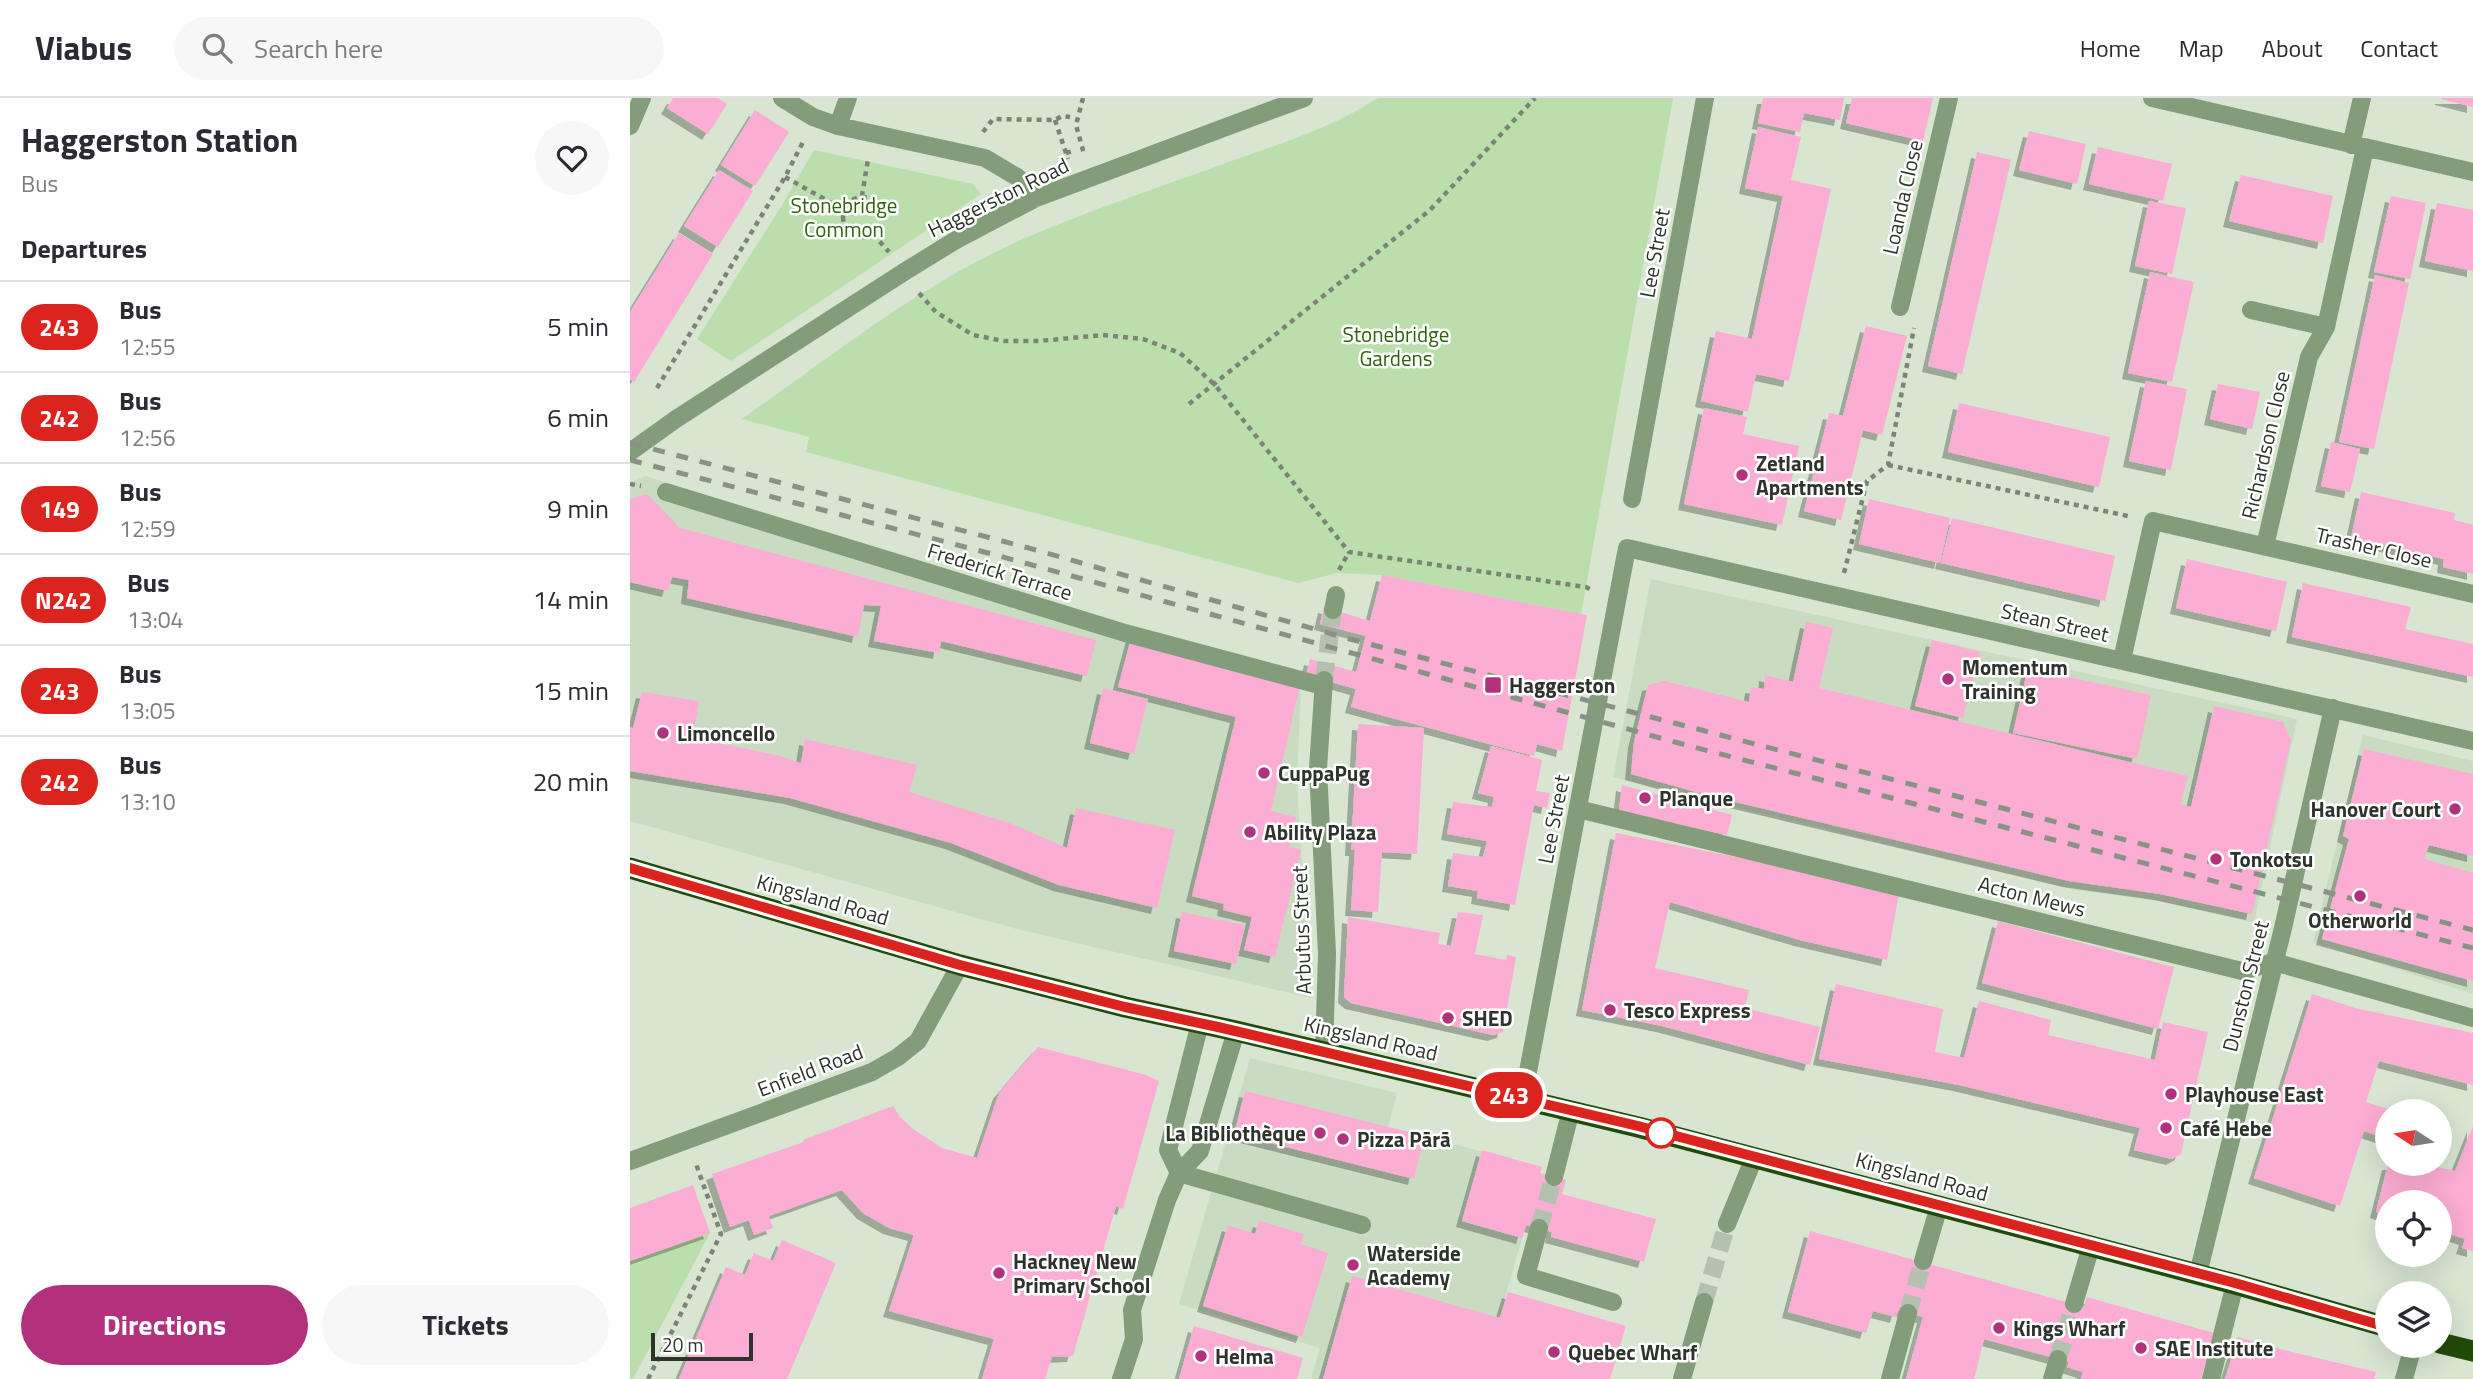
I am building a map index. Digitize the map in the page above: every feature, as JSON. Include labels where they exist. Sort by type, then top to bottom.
[{"type":"highway","name":"Kingsland Road","points":[[630,868],[960,965],[1125,1007],[1571,1110],[2235,1283],[2375,1324]]},
{"type":"highway","points":[[2452,1346],[2473,1351]]},
{"type":"street","points":[[630,126],[642,98]]},
{"type":"street","points":[[782,98],[813,117],[838,126],[985,158],[1017,177],[1036,198]]},
{"type":"street","points":[[838,126],[848,98]]},
{"type":"street","name":"Haggerston Road","points":[[630,452],[676,419],[956,240],[1036,198],[1304,98]]},
{"type":"street","name":"Lee Street","points":[[1632,499],[1705,98]]},
{"type":"street","name":"Loanda Close","points":[[1900,307],[1949,98]]},
{"type":"street","points":[[2152,98],[2473,172]]},
{"type":"street","name":"Richardson Close","points":[[2153,521],[2265,545],[2309,357],[2326,327],[2358,146],[2362,98]]},
{"type":"street","points":[[2251,310],[2326,327]]},
{"type":"street","name":"Frederick Terrace","points":[[666,492],[1125,633],[1324,683]]},
{"type":"street","points":[[2122,660],[2153,521]]},
{"type":"street","name":"Trasher Close","points":[[2265,545],[2473,594]]},
{"type":"street","name":"Lee Street","points":[[1523,1098],[1627,548]]},
{"type":"street","name":"Stean Street","points":[[1627,548],[2473,741]]},
{"type":"street","name":"Arbutus Street","points":[[1324,683],[1318,768],[1327,954],[1324,1052]]},
{"type":"street","name":"Dunston Street","points":[[2198,1274],[2333,708]]},
{"type":"street","name":"Acton Mews","points":[[1578,809],[2242,971],[2274,962]]},
{"type":"street","points":[[2274,962],[2473,1018]]},
{"type":"street","name":"Enfield Road","points":[[630,1161],[872,1072],[898,1057],[918,1041],[960,965]]},
{"type":"street","points":[[1200,1023],[1168,1150],[1179,1173],[1362,1225]]},
{"type":"street","points":[[1121,1379],[1134,1339],[1132,1310],[1167,1200],[1179,1173],[1200,1151],[1236,1031]]},
{"type":"street","points":[[1554,1177],[1571,1110]]},
{"type":"street","points":[[1727,1224],[1754,1158]]},
{"type":"street","points":[[1923,1261],[1938,1206]]},
{"type":"street","points":[[1539,1228],[1526,1276],[1613,1302]]},
{"type":"street","points":[[2074,1304],[2091,1246]]},
{"type":"street","points":[[2211,1379],[2235,1283]]},
{"type":"street","points":[[1682,1379],[1704,1302]]},
{"type":"street","points":[[1890,1379],[1908,1313]]},
{"type":"street","points":[[2404,1379],[2410,1358]]},
{"type":"street","points":[[2052,1379],[2058,1359]]},
{"type":"path","points":[[1082,180],[1076,125],[1083,98]]},
{"type":"path","points":[[1189,404],[1430,210],[1535,98]]},
{"type":"path","points":[[964,154],[993,119],[1055,120],[1062,116],[1070,117]]},
{"type":"path","points":[[657,388],[785,177],[813,117]]},
{"type":"path","points":[[1055,120],[1066,153],[1082,180]]},
{"type":"path","points":[[862,197],[873,134]]},
{"type":"path","points":[[1066,153],[1073,151]]},
{"type":"path","points":[[785,177],[844,210]]},
{"type":"path","points":[[862,197],[875,201],[882,211],[882,224],[873,234],[861,237],[850,233],[844,223],[844,210],[850,200],[862,197]]},
{"type":"path","points":[[873,234],[895,259]]},
{"type":"path","points":[[915,288],[936,312],[974,335],[1004,341],[1039,341],[1103,335],[1143,339],[1180,352],[1215,385],[1349,552],[1587,587],[1595,593]]},
{"type":"path","points":[[1838,596],[1867,481],[1888,465],[1914,328],[1900,307]]},
{"type":"path","points":[[1888,465],[2153,521]]},
{"type":"path","points":[[648,1379],[721,1234],[701,1176]]},
{"type":"shaded area","points":[[646,476],[1301,684],[1297,784],[1311,998],[1013,928],[630,821],[630,483]]},
{"type":"shaded area","points":[[1651,579],[2297,719],[2254,923],[2154,900],[2075,890],[1613,777]]},
{"type":"shaded area","points":[[2363,735],[2473,761],[2473,994],[2313,942]]},
{"type":"shaded area","name":"Waterside Academy","points":[[1250,1058],[1397,1093],[1388,1127],[1542,1167],[1482,1379],[1311,1379],[1320,1348],[1179,1304]]},
{"type":"green space","name":"Stonebridge Gardens","points":[[1378,98],[1673,98],[1581,614],[1382,575],[1337,573],[1298,583],[806,452],[809,437],[742,419],[878,322],[985,257],[1076,218],[1310,133]]},
{"type":"green space","name":"Stonebridge Common","points":[[814,150],[973,184],[981,194],[731,361],[697,339]]},
{"type":"green space","points":[[710,1233],[633,1379],[630,1379],[630,1261]]},
{"type":"building","points":[[673,98],[718,98],[727,104],[708,134],[667,108]]},
{"type":"building","points":[[1763,98],[1844,98],[1840,120],[1804,113],[1800,132],[1758,123]]},
{"type":"building","points":[[1852,98],[1933,98],[1923,141],[1846,123]]},
{"type":"building","points":[[2473,98],[2473,107],[2441,99]]},
{"type":"building","points":[[755,110],[789,132],[755,186],[721,165]]},
{"type":"building","points":[[1758,127],[1801,137],[1791,180],[1831,189],[1789,381],[1756,374],[1748,412],[1701,401],[1716,331],[1752,339],[1783,196],[1745,188]]},
{"type":"building","points":[[2029,131],[2086,144],[2077,184],[2019,170]]},
{"type":"building","points":[[2098,147],[2172,164],[2163,201],[2089,184]]},
{"type":"building","points":[[1977,152],[2011,160],[1962,374],[1928,366]]},
{"type":"building","points":[[719,170],[753,191],[718,247],[684,226]]},
{"type":"building","points":[[2241,175],[2333,196],[2323,243],[2229,221]]},
{"type":"building","points":[[2391,196],[2426,203],[2410,279],[2374,272]]},
{"type":"building","points":[[2149,201],[2186,208],[2172,274],[2135,266]]},
{"type":"building","points":[[2437,203],[2473,210],[2473,271],[2425,261]]},
{"type":"building","points":[[679,233],[713,254],[634,382],[630,379],[630,312]]},
{"type":"building","points":[[2150,272],[2194,282],[2172,382],[2128,373]]},
{"type":"building","points":[[2375,275],[2409,283],[2374,449],[2339,442]]},
{"type":"building","points":[[1866,326],[1907,336],[1882,435],[1863,430],[1841,520],[1804,511],[1829,413],[1843,416]]},
{"type":"building","points":[[2146,381],[2187,389],[2171,470],[2129,461]]},
{"type":"building","points":[[2218,384],[2260,392],[2252,429],[2210,419]]},
{"type":"building","points":[[1959,403],[2110,437],[2099,487],[1948,452]]},
{"type":"building","name":"Zetland Apartments","points":[[1704,408],[1747,417],[1743,434],[1799,446],[1782,525],[1684,504]]},
{"type":"building","points":[[2331,442],[2360,449],[2350,492],[2321,486]]},
{"type":"building","points":[[2361,492],[2455,513],[2454,520],[2473,525],[2473,574],[2443,567],[2444,559],[2351,538]]},
{"type":"building","points":[[647,494],[680,528],[1096,640],[1087,676],[941,641],[939,653],[874,641],[881,606],[864,605],[858,637],[687,598],[689,580],[672,577],[668,591],[630,582],[630,499]]},
{"type":"building","points":[[1869,499],[1950,518],[1940,563],[1859,544]]},
{"type":"building","points":[[1952,518],[2115,556],[2105,601],[1941,563]]},
{"type":"building","points":[[2187,559],[2287,582],[2276,631],[2176,608]]},
{"type":"building","points":[[1382,575],[1587,615],[1562,751],[1537,744],[1534,756],[1351,707],[1356,689],[1306,675],[1310,659],[1356,672],[1366,636],[1320,624],[1324,607],[1370,621]]},
{"type":"building","points":[[2303,583],[2411,607],[2405,629],[2473,644],[2473,677],[2292,637]]},
{"type":"building","points":[[1806,622],[1833,628],[1819,688],[2188,776],[2180,804],[2191,807],[2214,706],[2283,722],[2291,740],[2252,914],[2160,894],[2069,881],[1714,797],[1631,774],[1634,742],[1648,685],[1664,681],[1749,702],[1751,687],[1764,689],[1765,675],[1793,682]]},
{"type":"building","name":"Ability Plaza","points":[[1132,635],[1301,681],[1271,811],[1296,817],[1289,847],[1301,850],[1275,957],[1244,950],[1252,917],[1223,910],[1224,904],[1192,896],[1236,717],[1118,687]]},
{"type":"building","name":"Momentum Training","points":[[1932,640],[1980,652],[1963,718],[1915,706]]},
{"type":"building","points":[[2028,668],[2151,695],[2137,759],[2013,733]]},
{"type":"building","points":[[1103,688],[1148,699],[1134,754],[1090,743]]},
{"type":"building","points":[[642,692],[699,701],[693,738],[776,755],[801,763],[805,739],[917,765],[909,792],[1015,825],[1067,848],[1076,808],[1175,830],[1157,908],[1059,885],[951,843],[790,798],[630,771],[630,727],[633,728]]},
{"type":"building","points":[[1358,724],[1424,728],[1417,854],[1382,852],[1378,912],[1351,910],[1355,850],[1351,850]]},
{"type":"building","points":[[1491,746],[1542,760],[1536,791],[1550,793],[1547,808],[1534,805],[1515,905],[1477,898],[1478,891],[1448,886],[1453,853],[1483,857],[1487,841],[1447,834],[1453,802],[1492,807],[1494,797],[1478,793]]},
{"type":"building","points":[[2364,749],[2473,774],[2473,856],[2429,845],[2424,859],[2473,873],[2473,981],[2322,939],[2349,839],[2343,836]]},
{"type":"building","name":"Planque","points":[[1622,785],[1732,815],[1727,835],[1619,811]]},
{"type":"building","points":[[1616,833],[1816,873],[1899,893],[1887,960],[1800,940],[1670,902],[1655,968],[1749,990],[1745,1008],[1820,1027],[1810,1065],[1662,1026],[1582,1010]]},
{"type":"building","points":[[1182,912],[1245,925],[1236,964],[1174,951]]},
{"type":"building","points":[[1458,912],[1483,915],[1475,954],[1506,960],[1507,955],[1516,957],[1503,1032],[1493,1035],[1351,1003],[1344,997],[1348,917],[1440,933],[1438,944],[1451,946]]},
{"type":"building","points":[[1998,921],[2174,967],[2158,1029],[1982,983]]},
{"type":"building","points":[[1836,984],[1943,1009],[1935,1052],[1964,1058],[1979,1001],[2051,1020],[2048,1035],[2155,1060],[2163,1022],[2208,1032],[2181,1154],[2172,1159],[2134,1150],[2140,1128],[1959,1085],[1819,1059]]},
{"type":"building","points":[[2312,994],[2355,1008],[2473,1033],[2473,1085],[2379,1061],[2366,1102],[2375,1105],[2375,1135],[2364,1131],[2340,1206],[2254,1178]]},
{"type":"building","points":[[1038,1047],[1146,1075],[1159,1081],[1123,1209],[1116,1206],[1073,1356],[1052,1357],[1045,1379],[982,1379],[994,1339],[889,1311],[914,1235],[889,1228],[863,1213],[842,1190],[769,1216],[773,1228],[754,1235],[749,1220],[730,1227],[712,1174],[804,1142],[803,1140],[893,1106],[913,1129],[942,1148],[977,1158],[999,1093]]},
{"type":"building","points":[[1245,1091],[1424,1136],[1414,1179],[1234,1134]]},
{"type":"building","points":[[2473,1126],[2473,1251],[2462,1248],[2465,1239],[2452,1235],[2452,1190],[2382,1190],[2385,1176],[2452,1176],[2452,1170],[2455,1171]]},
{"type":"building","points":[[1482,1150],[1542,1167],[1540,1173],[1566,1180],[1562,1194],[1656,1219],[1644,1262],[1551,1237],[1552,1232],[1526,1225],[1522,1238],[1462,1221]]},
{"type":"building","points":[[693,1185],[710,1233],[630,1261],[630,1208]]},
{"type":"building","points":[[1259,1221],[1304,1234],[1301,1244],[1328,1253],[1302,1337],[1203,1306],[1228,1225],[1255,1234]]},
{"type":"building","points":[[1810,1231],[2084,1307],[2087,1297],[2214,1333],[2201,1379],[2081,1379],[2083,1372],[2067,1367],[2069,1362],[1984,1339],[1974,1379],[1906,1379],[1923,1317],[1898,1310],[1896,1317],[1873,1311],[1866,1333],[1788,1312]]},
{"type":"building","points":[[782,1240],[836,1263],[787,1379],[679,1379],[726,1267],[745,1275],[754,1253],[773,1261]]},
{"type":"building","points":[[1352,1276],[1500,1318],[1508,1292],[1626,1326],[1610,1379],[1323,1379]]},
{"type":"building","points":[[1194,1326],[1303,1358],[1297,1379],[1179,1379]]},
{"type":"building","points":[[2238,1337],[2376,1372],[2374,1379],[2225,1379]]},
{"type":"tunnel","points":[[1324,680],[1333,610]]},
{"type":"tunnel","points":[[1539,1228],[1554,1177]]},
{"type":"tunnel","points":[[1704,1302],[1727,1224]]},
{"type":"tunnel","points":[[1908,1313],[1923,1261]]},
{"type":"tunnel","points":[[2058,1359],[2074,1304]]},
{"type":"railway","points":[[630,443],[1025,547],[1346,638],[2473,930]]},
{"type":"railway","points":[[630,460],[992,554],[1682,744],[2473,948]]},
{"type":"bus line","name":"243","points":[[630,868],[960,965],[1125,1007],[1638,1126],[2235,1283],[2375,1323]]},
{"type":"place","name":"Zetland Apartments","points":[[1742,475]]},
{"type":"place","name":"Momentum Training","points":[[1948,679]]},
{"type":"place","name":"Haggerston","points":[[1493,685]]},
{"type":"place","name":"Limoncello","points":[[663,733]]},
{"type":"place","name":"CuppaPug","points":[[1264,773]]},
{"type":"place","name":"Planque","points":[[1645,798]]},
{"type":"place","name":"Hanover Court","points":[[2455,809]]},
{"type":"place","name":"Ability Plaza","points":[[1250,832]]},
{"type":"place","name":"Tonkotsu","points":[[2216,859]]},
{"type":"place","name":"Otherworld","points":[[2360,896]]},
{"type":"place","name":"Tesco Express","points":[[1610,1010]]},
{"type":"place","name":"SHED","points":[[1448,1018]]},
{"type":"place","name":"Playhouse East","points":[[2171,1094]]},
{"type":"place","name":"Café Hebe","points":[[2166,1128]]},
{"type":"place","name":"La Bibliothèque","points":[[1320,1133]]},
{"type":"place","name":"Pizza Pārā","points":[[1343,1139]]},
{"type":"place","name":"Waterside Academy","points":[[1353,1265]]},
{"type":"place","name":"Hackney New Primary School","points":[[999,1273]]},
{"type":"place","name":"Kings Wharf","points":[[1999,1328]]},
{"type":"place","name":"SAE Institute","points":[[2141,1348]]},
{"type":"place","name":"Quebec Wharf","points":[[1554,1352]]},
{"type":"place","name":"Helma","points":[[1201,1356]]}]
